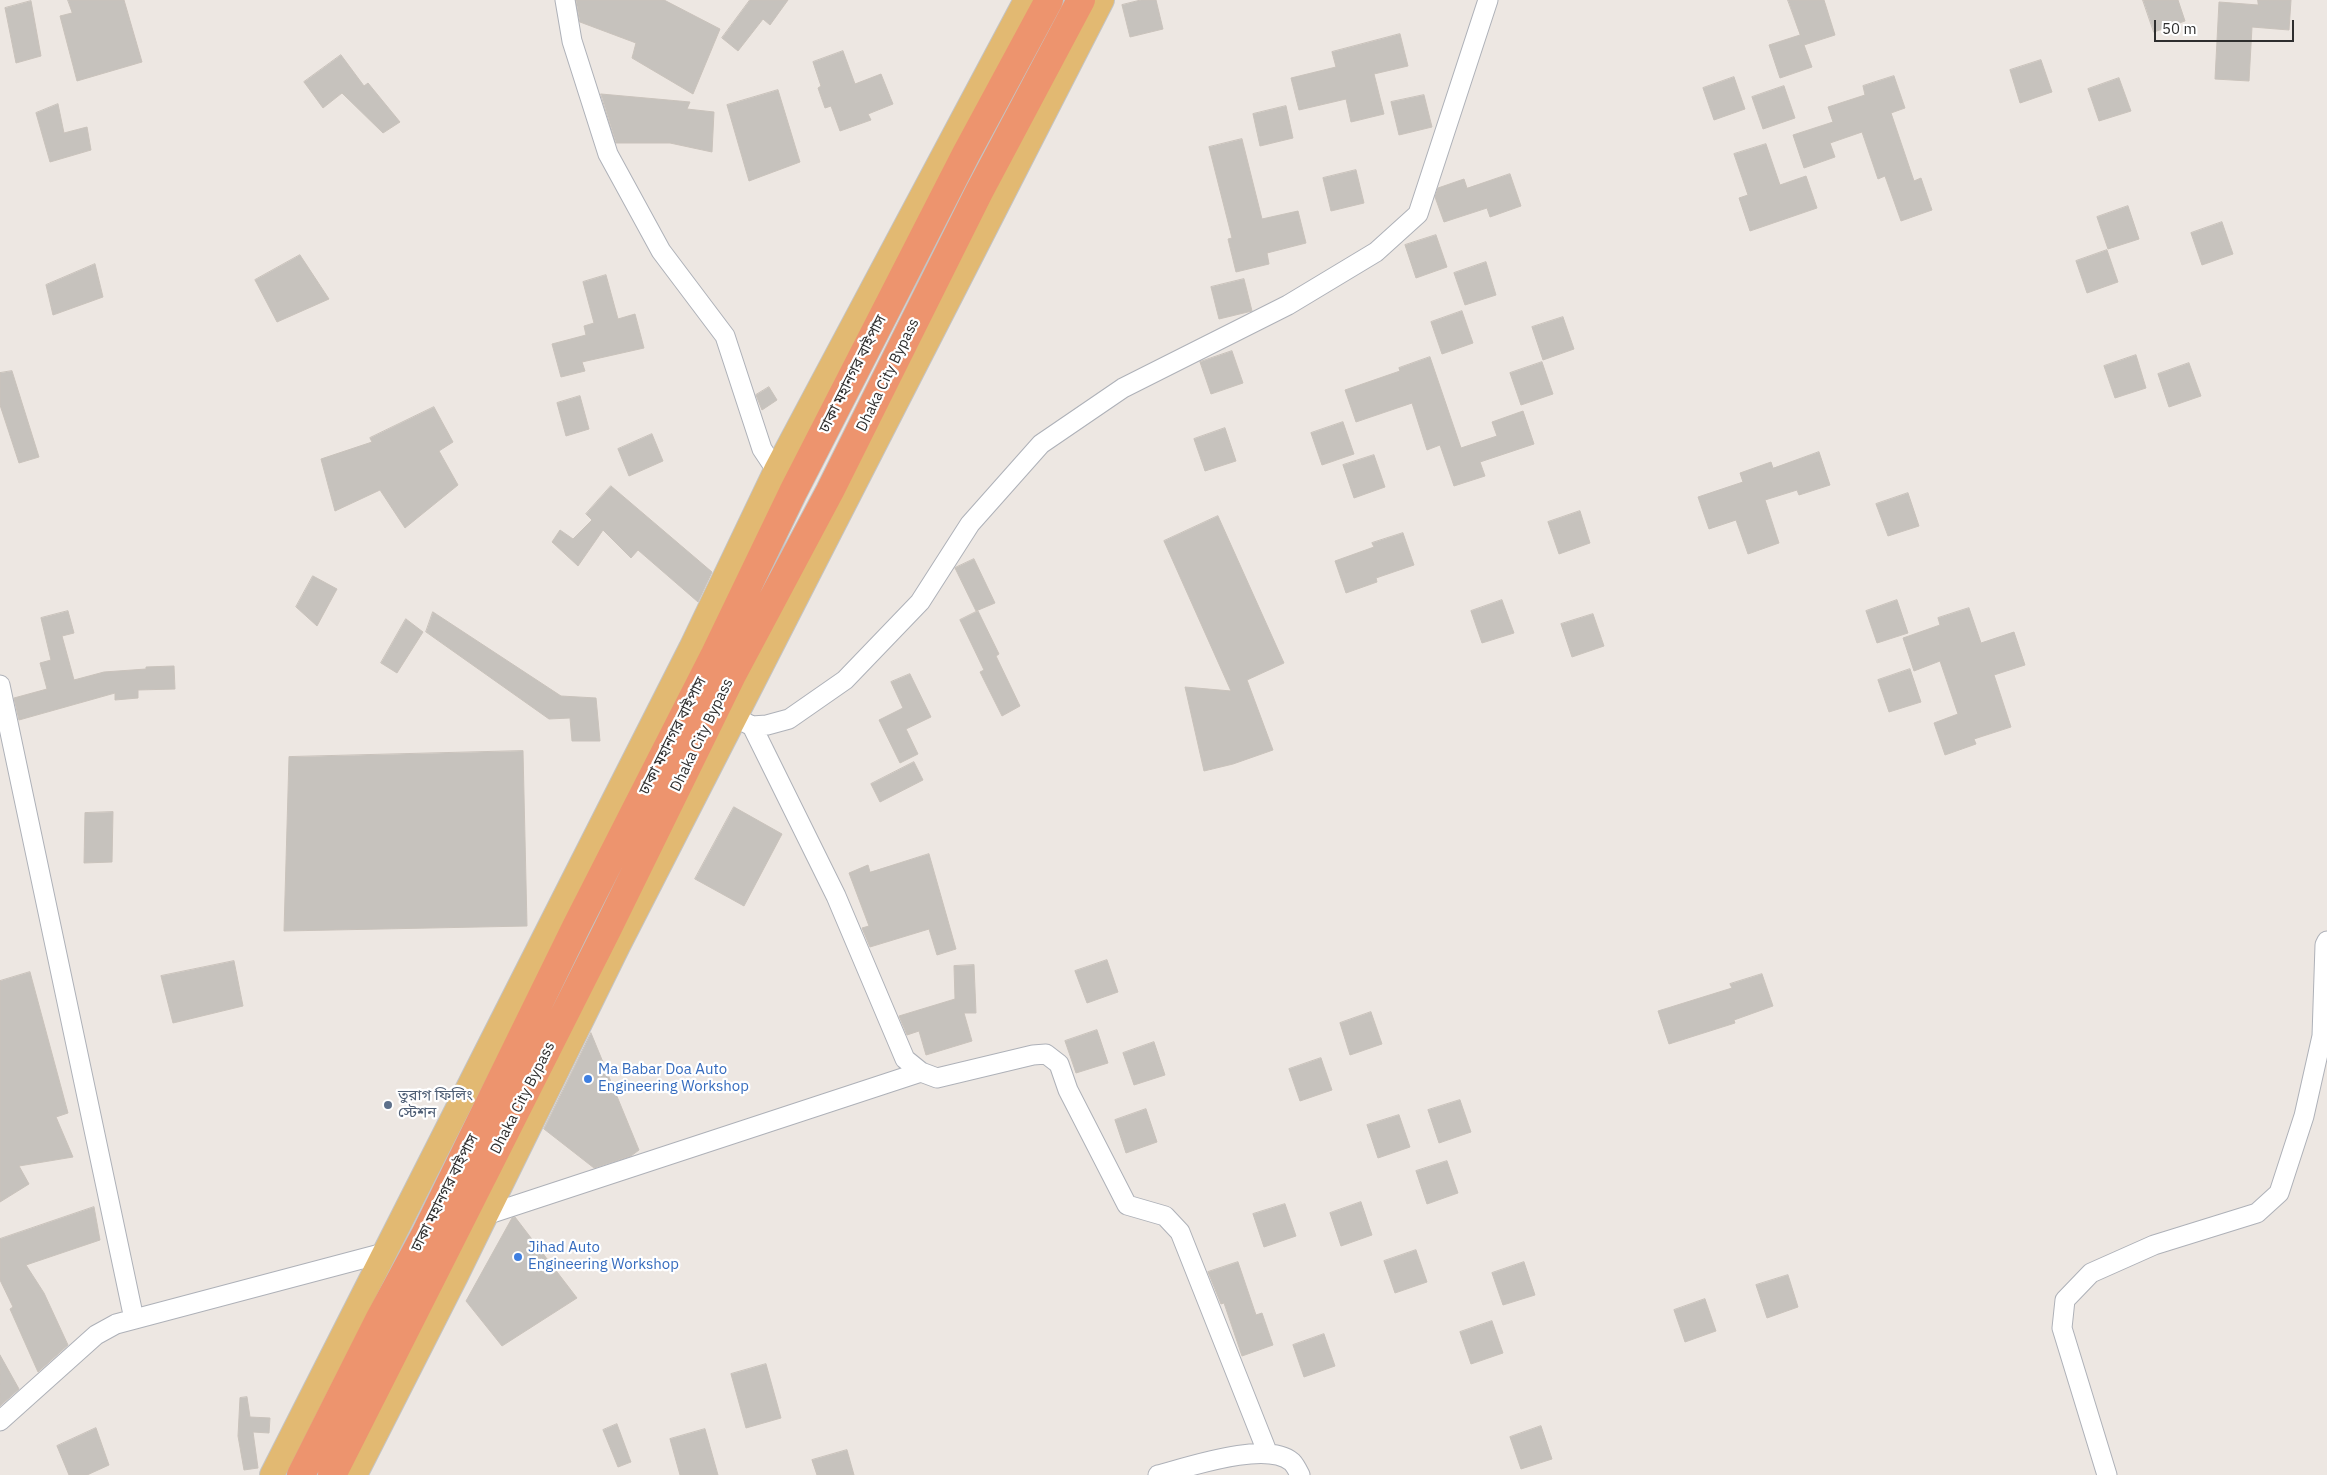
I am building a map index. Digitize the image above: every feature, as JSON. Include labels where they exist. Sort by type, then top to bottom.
[{"type":"highway","name":"ঢাকা মহানগর বাইপাস","points":[[301,1475],[379,1320],[425,1235],[577,925],[711,663],[798,483],[966,154],[1049,0]]},
{"type":"highway","name":"Dhaka City Bypass","points":[[332,1475],[612,921],[731,677],[830,491],[979,192],[1081,0]]},
{"type":"main road","points":[[272,1475],[691,648],[776,470],[1026,0]]},
{"type":"main road","points":[[354,1475],[486,1215],[618,946],[744,722],[1102,0]]},
{"type":"street","points":[[565,0],[572,41],[608,154],[661,251],[725,336],[762,449],[776,470]]},
{"type":"street","points":[[744,722],[767,725],[789,720],[845,680],[920,602],[970,524],[1041,444],[1123,388],[1288,305],[1368,257],[1418,214],[1488,0]]},
{"type":"street","points":[[0,684],[134,1319]]},
{"type":"street","points":[[744,722],[836,896],[905,1059],[921,1072],[937,1078],[1033,1055],[1046,1054],[1059,1064],[1068,1090],[1127,1205],[1165,1216],[1180,1232],[1268,1454]]},
{"type":"street","points":[[2107,1475],[2062,1328],[2066,1300],[2091,1273],[2154,1245],[2257,1213],[2279,1193],[2304,1116],[2322,1036],[2325,945],[2327,941]]},
{"type":"street","points":[[486,1215],[921,1072]]},
{"type":"street","points":[[0,1421],[96,1335],[116,1324],[384,1253]]},
{"type":"street","points":[[1158,1475],[1250,1453],[1268,1454],[1292,1462],[1300,1475]]},
{"type":"building","points":[[68,0],[124,0],[142,62],[77,81],[60,16],[72,13]]},
{"type":"building","points":[[576,0],[664,0],[720,29],[693,94],[632,58],[636,43],[580,22]]},
{"type":"building","points":[[750,0],[788,0],[770,25],[763,19],[738,51],[722,38]]},
{"type":"building","points":[[1141,0],[1156,0],[1163,29],[1130,37],[1122,5]]},
{"type":"building","points":[[1788,0],[1824,0],[1835,35],[1804,45],[1812,67],[1780,78],[1769,45],[1800,35]]},
{"type":"building","points":[[2143,0],[2178,0],[2185,21],[2154,32]]},
{"type":"building","points":[[2258,0],[2291,0],[2289,30],[2252,27],[2249,81],[2215,79],[2219,2],[2258,5]]},
{"type":"building","points":[[31,1],[41,56],[16,63],[5,8]]},
{"type":"building","points":[[1400,34],[1408,66],[1374,74],[1384,114],[1351,122],[1346,99],[1299,110],[1291,78],[1336,67],[1332,52]]},
{"type":"building","points":[[843,51],[855,84],[881,74],[893,104],[868,114],[871,120],[840,131],[831,106],[825,108],[818,88],[821,86],[813,62]]},
{"type":"building","points":[[341,55],[364,86],[368,83],[400,122],[383,133],[342,93],[323,108],[304,82]]},
{"type":"building","points":[[2041,60],[2052,92],[2020,103],[2010,70]]},
{"type":"building","points":[[1894,76],[1905,108],[1891,113],[1914,181],[1921,178],[1932,210],[1901,221],[1885,176],[1878,179],[1862,132],[1830,143],[1835,157],[1804,168],[1793,135],[1833,122],[1828,107],[1865,95],[1863,86]]},
{"type":"building","points":[[1734,77],[1745,109],[1714,120],[1703,88]]},
{"type":"building","points":[[2119,78],[2131,111],[2099,121],[2088,89]]},
{"type":"building","points":[[1784,86],[1795,118],[1763,129],[1752,97]]},
{"type":"building","points":[[778,90],[800,162],[749,181],[727,105]]},
{"type":"building","points":[[601,94],[690,102],[687,109],[714,112],[712,152],[670,143],[616,143]]},
{"type":"building","points":[[1424,95],[1432,127],[1399,135],[1391,102]]},
{"type":"building","points":[[58,104],[64,133],[87,127],[91,150],[50,162],[36,113]]},
{"type":"building","points":[[1286,106],[1293,138],[1260,146],[1253,114]]},
{"type":"building","points":[[1242,139],[1262,219],[1298,211],[1306,243],[1267,253],[1269,264],[1236,272],[1228,239],[1232,238],[1209,147]]},
{"type":"building","points":[[1766,144],[1780,185],[1806,176],[1817,208],[1750,231],[1739,198],[1748,195],[1734,154]]},
{"type":"building","points":[[1356,170],[1364,203],[1331,211],[1323,178]]},
{"type":"building","points":[[1510,174],[1521,206],[1490,217],[1487,208],[1444,222],[1435,197],[1438,188],[1464,179],[1467,188]]},
{"type":"building","points":[[2128,206],[2139,239],[2108,249],[2097,217]]},
{"type":"building","points":[[2222,222],[2233,254],[2202,265],[2191,233]]},
{"type":"building","points":[[1436,235],[1447,267],[1416,278],[1405,245]]},
{"type":"building","points":[[2107,250],[2118,282],[2087,293],[2076,261]]},
{"type":"building","points":[[300,255],[329,299],[277,322],[255,280]]},
{"type":"building","points":[[1486,262],[1496,295],[1465,305],[1454,273]]},
{"type":"building","points":[[95,264],[103,297],[53,315],[46,285]]},
{"type":"building","points":[[606,275],[618,319],[635,314],[644,348],[582,362],[585,371],[561,377],[552,344],[586,335],[584,326],[594,323],[583,282]]},
{"type":"building","points":[[1244,279],[1252,311],[1219,319],[1211,287]]},
{"type":"building","points":[[1462,311],[1473,343],[1442,354],[1431,322]]},
{"type":"building","points":[[1563,317],[1574,349],[1543,360],[1532,327]]},
{"type":"building","points":[[1232,351],[1243,383],[1211,394],[1200,362]]},
{"type":"building","points":[[2136,355],[2146,388],[2115,398],[2104,366]]},
{"type":"building","points":[[1430,357],[1461,448],[1497,436],[1492,422],[1523,411],[1534,444],[1480,462],[1485,476],[1454,486],[1440,445],[1427,450],[1412,403],[1356,422],[1345,390],[1400,371],[1399,368]]},
{"type":"building","points":[[1542,362],[1553,394],[1521,405],[1510,373]]},
{"type":"building","points":[[2189,363],[2201,396],[2169,407],[2158,374]]},
{"type":"building","points":[[12,371],[39,457],[19,463],[0,405],[0,373]]},
{"type":"building","points":[[769,387],[777,400],[762,410],[756,395]]},
{"type":"building","points":[[580,396],[589,429],[566,436],[557,403]]},
{"type":"building","points":[[434,407],[453,442],[439,451],[458,485],[405,528],[380,490],[335,511],[321,459],[372,442],[370,438]]},
{"type":"building","points":[[1343,422],[1354,454],[1322,465],[1311,433]]},
{"type":"building","points":[[1225,428],[1236,461],[1205,471],[1194,439]]},
{"type":"building","points":[[652,434],[663,461],[629,476],[618,449]]},
{"type":"building","points":[[1819,452],[1830,485],[1799,495],[1797,490],[1765,500],[1779,543],[1748,554],[1736,520],[1709,529],[1698,497],[1743,482],[1740,473],[1771,462],[1773,468]]},
{"type":"building","points":[[1374,455],[1385,487],[1354,498],[1343,465]]},
{"type":"building","points":[[611,486],[712,572],[698,602],[638,550],[631,558],[603,530],[578,566],[552,542],[560,530],[573,539],[592,520],[586,514]]},
{"type":"building","points":[[1908,493],[1919,526],[1888,536],[1876,504]]},
{"type":"building","points":[[1580,511],[1590,543],[1559,554],[1548,522]]},
{"type":"building","points":[[1218,516],[1284,663],[1247,680],[1273,750],[1233,764],[1204,771],[1185,687],[1231,691],[1164,541]]},
{"type":"building","points":[[1403,533],[1414,565],[1376,578],[1377,582],[1346,593],[1335,561],[1374,547],[1372,543]]},
{"type":"building","points":[[974,559],[995,603],[976,611],[955,568]]},
{"type":"building","points":[[313,576],[337,589],[317,626],[296,607]]},
{"type":"building","points":[[1502,600],[1514,633],[1482,643],[1471,611]]},
{"type":"building","points":[[1897,600],[1908,633],[1877,643],[1866,611]]},
{"type":"building","points":[[1969,608],[1981,643],[2014,632],[2025,665],[1994,675],[2011,727],[1974,739],[1976,744],[1945,755],[1934,723],[1958,714],[1940,661],[1914,671],[1903,638],[1940,625],[1938,618]]},
{"type":"building","points":[[68,611],[74,633],[62,636],[74,680],[104,672],[174,666],[175,689],[138,690],[138,698],[115,700],[115,693],[19,720],[14,698],[47,689],[40,663],[51,660],[41,618]]},
{"type":"building","points":[[978,611],[999,654],[996,656],[1020,706],[1002,716],[980,672],[984,670],[960,620]]},
{"type":"building","points":[[433,612],[561,696],[596,698],[600,741],[572,741],[570,718],[549,719],[426,632]]},
{"type":"building","points":[[1593,614],[1604,646],[1572,657],[1561,624]]},
{"type":"building","points":[[406,619],[423,632],[397,673],[381,663]]},
{"type":"building","points":[[1910,669],[1921,702],[1889,712],[1878,680]]},
{"type":"building","points":[[910,674],[931,717],[906,729],[918,754],[900,763],[879,720],[903,708],[891,682]]},
{"type":"building","points":[[523,751],[527,926],[284,931],[289,757]]},
{"type":"building","points":[[914,762],[923,780],[880,802],[871,784]]},
{"type":"building","points":[[734,807],[782,834],[744,906],[695,879]]},
{"type":"building","points":[[113,812],[112,862],[84,863],[85,813]]},
{"type":"building","points":[[929,854],[956,949],[937,955],[929,929],[870,947],[862,928],[869,926],[849,873],[868,865],[870,872]]},
{"type":"building","points":[[1107,960],[1118,992],[1087,1003],[1075,971]]},
{"type":"building","points":[[234,961],[243,1006],[173,1023],[161,976]]},
{"type":"building","points":[[974,965],[976,1013],[964,1013],[972,1041],[926,1055],[919,1031],[907,1035],[899,1016],[955,999],[954,966]]},
{"type":"building","points":[[30,972],[68,1113],[56,1117],[73,1157],[19,1166],[29,1184],[0,1202],[0,981]]},
{"type":"building","points":[[1762,974],[1773,1006],[1734,1020],[1735,1023],[1669,1044],[1658,1011],[1732,988],[1730,984]]},
{"type":"building","points":[[1371,1012],[1382,1044],[1350,1055],[1340,1023]]},
{"type":"building","points":[[1097,1030],[1108,1063],[1076,1073],[1065,1041]]},
{"type":"building","name":"Ma Babar Doa Auto Engineering Workshop","points":[[591,1033],[639,1150],[631,1156],[594,1168],[544,1129]]},
{"type":"building","points":[[1154,1042],[1165,1075],[1134,1085],[1123,1053]]},
{"type":"building","points":[[1321,1058],[1332,1090],[1300,1101],[1289,1069]]},
{"type":"building","points":[[1460,1100],[1471,1132],[1439,1143],[1428,1110]]},
{"type":"building","points":[[1146,1109],[1157,1142],[1126,1153],[1115,1120]]},
{"type":"building","points":[[1399,1115],[1410,1147],[1378,1158],[1367,1125]]},
{"type":"building","points":[[1447,1161],[1458,1193],[1427,1204],[1416,1171]]},
{"type":"building","points":[[1361,1202],[1372,1235],[1341,1246],[1330,1213]]},
{"type":"building","points":[[1285,1204],[1296,1236],[1264,1247],[1253,1214]]},
{"type":"building","points":[[94,1207],[100,1240],[26,1265],[44,1293],[68,1345],[38,1372],[10,1309],[13,1307],[0,1280],[0,1239]]},
{"type":"building","name":"Jihad Auto Engineering Workshop","points":[[515,1217],[577,1298],[502,1346],[466,1301],[512,1218]]},
{"type":"building","points":[[1416,1250],[1427,1282],[1395,1293],[1384,1261]]},
{"type":"building","points":[[1238,1262],[1256,1315],[1262,1313],[1273,1345],[1242,1356],[1224,1303],[1221,1304],[1208,1272]]},
{"type":"building","points":[[1524,1262],[1535,1295],[1503,1305],[1492,1273]]},
{"type":"building","points":[[1788,1275],[1798,1307],[1767,1318],[1756,1285]]},
{"type":"building","points":[[1705,1299],[1716,1331],[1685,1342],[1674,1310]]},
{"type":"building","points":[[1492,1321],[1503,1353],[1471,1364],[1460,1332]]},
{"type":"building","points":[[1324,1334],[1335,1366],[1304,1377],[1293,1345]]},
{"type":"building","points":[[0,1355],[19,1389],[0,1406]]},
{"type":"building","points":[[766,1364],[781,1418],[746,1428],[731,1374]]},
{"type":"building","points":[[247,1397],[250,1417],[270,1418],[269,1433],[253,1432],[258,1468],[244,1470],[238,1436],[240,1398]]},
{"type":"building","points":[[617,1424],[631,1462],[618,1467],[603,1430]]},
{"type":"building","points":[[1541,1426],[1552,1459],[1521,1469],[1510,1437]]},
{"type":"building","points":[[96,1428],[109,1465],[87,1475],[69,1475],[57,1446]]},
{"type":"building","points":[[705,1429],[718,1475],[680,1475],[670,1439]]},
{"type":"building","points":[[847,1450],[854,1475],[817,1475],[812,1460]]},
{"type":"place","name":"Ma Babar Doa Auto Engineering Workshop","points":[[588,1079]]},
{"type":"place","name":"তুরাগ ফিলিং স্টেশন","points":[[388,1105]]},
{"type":"place","name":"Jihad Auto Engineering Workshop","points":[[518,1257]]}]
